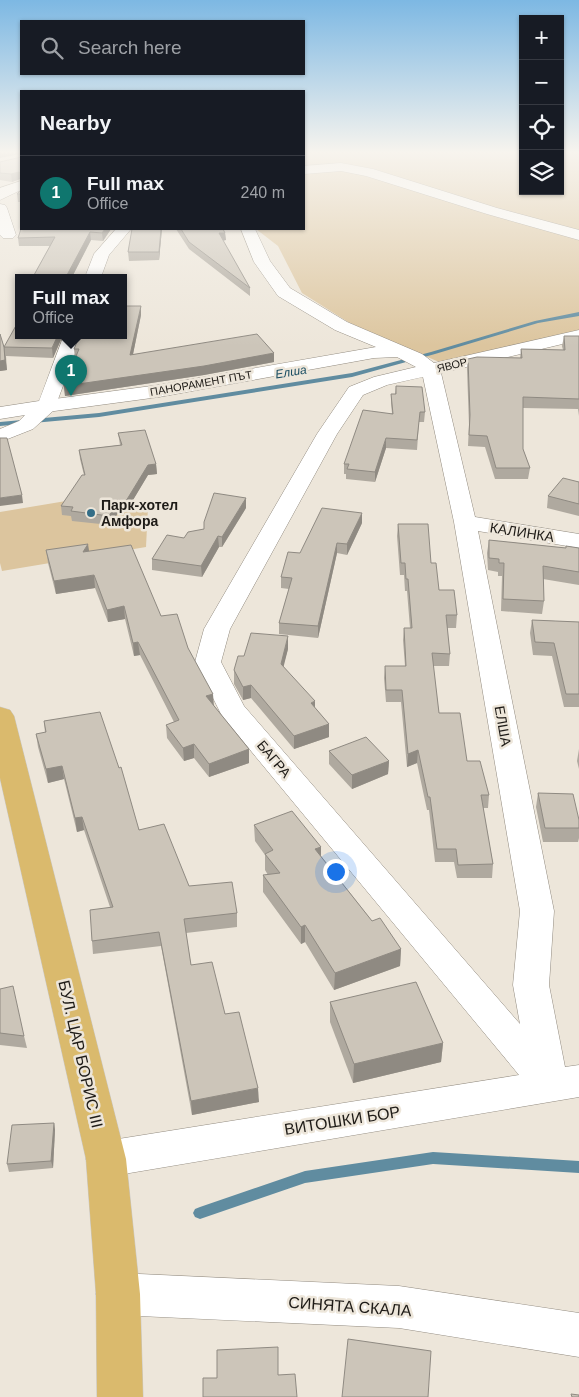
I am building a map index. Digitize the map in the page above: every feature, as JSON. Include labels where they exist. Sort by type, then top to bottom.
[{"type":"main road","name":"БУЛ. ЦАР БОРИС III","points":[[0,716],[106,1159],[118,1294],[120,1397]]},
{"type":"street","points":[[2,216],[8,235]]},
{"type":"street","points":[[511,216],[579,235]]},
{"type":"street","points":[[94,274],[102,254],[123,230]]},
{"type":"street","points":[[248,230],[262,262],[284,292],[341,326],[416,358],[431,370]]},
{"type":"street","name":"ЯВОР","points":[[356,391],[381,382],[579,335]]},
{"type":"street","points":[[0,436],[36,416],[71,339]]},
{"type":"street","name":"ПАНОРАМЕНТ ПЪТ","points":[[0,413],[36,416],[159,390],[374,353],[401,351]]},
{"type":"street","name":"ЕЛША","points":[[431,370],[465,522],[537,911],[531,985],[564,1083]]},
{"type":"street","name":"БАГРА","points":[[356,391],[327,434],[217,629],[208,662],[232,710],[564,1083]]},
{"type":"street","name":"КАЛИНКА","points":[[465,522],[579,541]]},
{"type":"street","name":"ВИТОШКИ БОР","points":[[106,1159],[564,1083]]},
{"type":"street","name":"СИНЯТА СКАЛА","points":[[118,1294],[400,1307],[579,1335]]},
{"type":"shaded area","points":[[305,216],[579,216],[579,330],[444,364],[356,327],[302,293],[278,246],[257,230],[305,230]]},
{"type":"shaded area","points":[[72,500],[148,507],[146,547],[2,571],[0,563],[0,512]]},
{"type":"building","points":[[21,230],[104,230],[102,233],[90,232],[68,274],[35,274],[55,237],[18,238]]},
{"type":"building","points":[[132,230],[161,230],[159,252],[128,252]]},
{"type":"building","points":[[182,230],[224,230],[225,233],[219,233],[250,288],[189,242]]},
{"type":"building","points":[[127,306],[141,306],[130,355],[257,334],[274,353],[204,366],[64,386],[79,349],[74,349],[78,339],[127,339]]},
{"type":"building","points":[[15,327],[15,339],[56,339],[52,348],[4,347]]},
{"type":"building","points":[[0,334],[5,360],[0,361]]},
{"type":"building","points":[[564,336],[579,336],[579,399],[523,397],[523,449],[530,468],[496,468],[487,436],[469,435],[468,359],[477,357],[522,358],[521,349],[565,350]]},
{"type":"building","points":[[396,386],[422,387],[425,412],[420,412],[417,440],[386,438],[375,472],[347,469],[349,464],[344,464],[363,410],[393,414],[391,394],[396,394]]},
{"type":"building","points":[[145,430],[156,464],[148,465],[126,501],[119,500],[109,516],[71,511],[73,507],[61,506],[82,475],[85,475],[79,450],[122,445],[118,433]]},
{"type":"building","points":[[0,438],[7,438],[22,495],[0,498]]},
{"type":"building","points":[[563,478],[579,482],[579,504],[548,496]]},
{"type":"building","points":[[214,493],[246,498],[222,537],[218,536],[201,566],[152,559],[167,535],[184,538],[188,532],[204,529],[204,522]]},
{"type":"building","points":[[322,508],[362,513],[347,544],[337,543],[318,626],[279,623],[292,578],[281,577],[288,552],[300,553]]},
{"type":"building","points":[[398,524],[428,524],[431,563],[436,563],[439,590],[454,590],[457,615],[446,615],[450,654],[432,653],[439,713],[460,713],[467,761],[480,761],[489,795],[481,795],[493,864],[458,865],[456,849],[437,849],[430,797],[428,797],[418,750],[408,754],[402,690],[386,690],[385,666],[406,666],[404,628],[412,628],[408,579],[406,579],[405,563],[401,563]]},
{"type":"building","points":[[489,540],[579,548],[579,572],[543,566],[544,601],[503,599],[504,563],[499,563],[499,559],[489,558]]},
{"type":"building","points":[[88,544],[83,552],[131,545],[161,616],[177,614],[188,648],[213,694],[206,696],[249,749],[209,764],[194,744],[183,748],[166,725],[179,720],[138,642],[133,643],[124,606],[107,610],[94,575],[54,581],[46,550]]},
{"type":"building","points":[[532,620],[579,622],[579,694],[566,694],[554,643],[535,642]]},
{"type":"building","points":[[251,633],[288,636],[281,664],[315,701],[311,703],[329,724],[294,736],[251,685],[243,687],[234,670],[238,656],[244,656]]},
{"type":"building","points":[[100,712],[119,768],[121,767],[139,830],[164,824],[189,886],[232,882],[237,913],[184,919],[191,965],[212,962],[225,1014],[239,1012],[258,1088],[191,1101],[159,932],[92,941],[90,910],[113,907],[82,817],[75,818],[62,766],[46,769],[36,734],[46,732],[44,721]]},
{"type":"building","points":[[366,737],[389,761],[352,775],[329,751]]},
{"type":"building","points":[[538,793],[573,794],[579,828],[545,828]]},
{"type":"building","points":[[292,811],[321,847],[315,849],[372,921],[380,918],[401,949],[335,973],[305,925],[301,927],[263,875],[280,873],[265,854],[273,850],[254,825]]},
{"type":"building","points":[[416,982],[443,1043],[354,1064],[330,1002]]},
{"type":"building","points":[[13,986],[24,1036],[0,1033],[0,989]]},
{"type":"building","points":[[54,1123],[51,1161],[7,1164],[12,1125]]},
{"type":"building","points":[[348,1339],[431,1351],[428,1397],[342,1397]]},
{"type":"building","points":[[278,1347],[278,1375],[295,1374],[297,1397],[203,1397],[203,1378],[217,1378],[217,1350]]},
{"type":"building","points":[[571,1394],[579,1395],[579,1397],[572,1397]]},
{"type":"waterway","name":"Елша","points":[[0,424],[99,415],[352,375],[537,322],[579,314]]},
{"type":"waterway","points":[[200,1213],[305,1177],[433,1158],[579,1167]]},
{"type":"place","name":"Full max","points":[[71,396]]},
{"type":"place","name":"Парк-хотел Амфора","points":[[91,513]]}]
